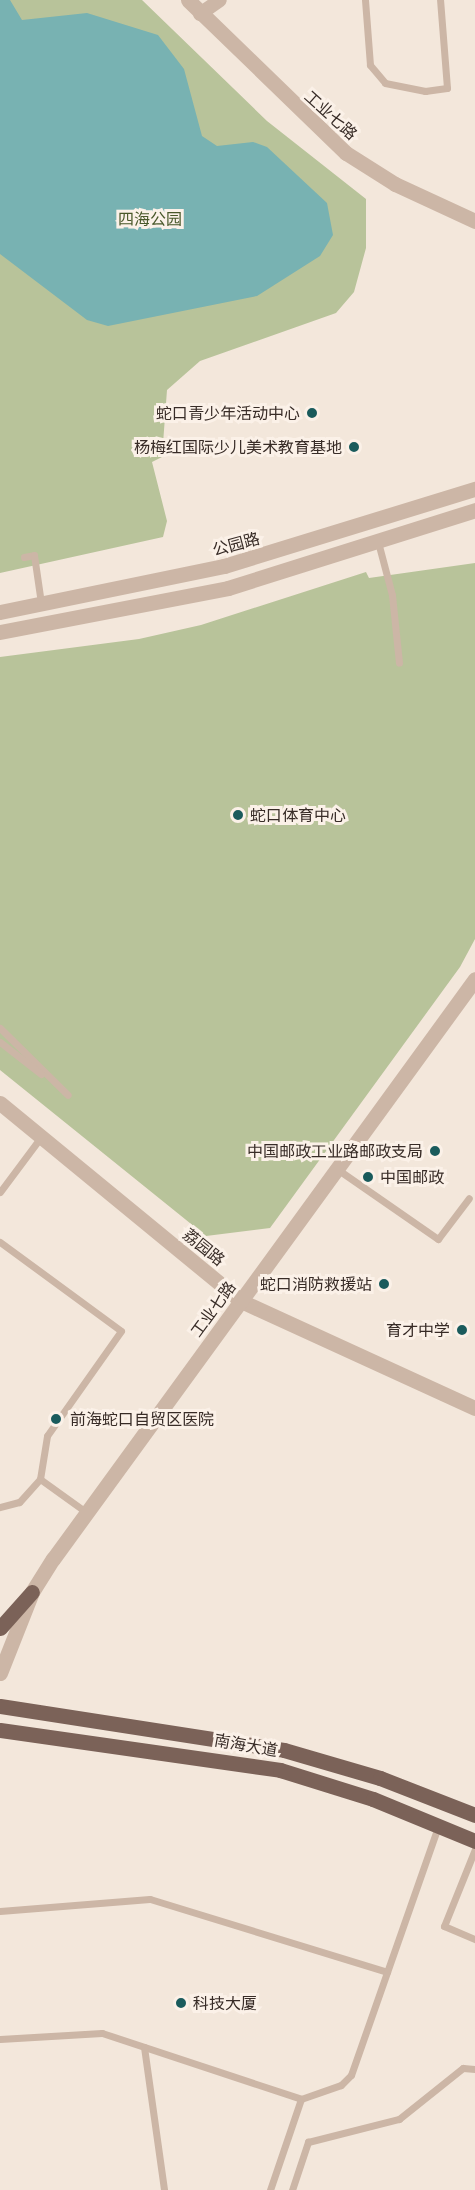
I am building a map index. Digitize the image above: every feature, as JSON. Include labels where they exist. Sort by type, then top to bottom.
[{"type":"main road","points":[[0,1628],[32,1592]]},
{"type":"main road","name":"南海大道","points":[[0,1706],[284,1750],[380,1778],[475,1815]]},
{"type":"main road","name":"南海大道","points":[[0,1730],[280,1770],[475,1841]]},
{"type":"street","name":"工业七路","points":[[188,0],[346,153],[395,184],[475,222]]},
{"type":"street","points":[[200,14],[220,0]]},
{"type":"street","name":"公园路","points":[[0,612],[41,606],[224,566],[475,489]]},
{"type":"street","points":[[0,632],[185,598],[378,542],[475,510]]},
{"type":"street","name":"工业七路","points":[[0,1673],[32,1592],[86,1512],[475,979]]},
{"type":"street","name":"荔园路","points":[[0,1103],[241,1301],[475,1408]]},
{"type":"lane","points":[[364,0],[370,65],[385,83],[425,91],[447,88],[440,0]]},
{"type":"lane","points":[[378,542],[392,595],[399,663]]},
{"type":"lane","points":[[24,557],[34,555],[41,606]]},
{"type":"lane","points":[[0,1028],[68,1095]]},
{"type":"lane","points":[[0,1042],[46,1078]]},
{"type":"lane","points":[[0,1192],[41,1137]]},
{"type":"lane","points":[[337,1169],[438,1239],[469,1198]]},
{"type":"lane","points":[[0,1242],[121,1331],[47,1436],[40,1479],[19,1502],[0,1507]]},
{"type":"lane","points":[[40,1479],[86,1512]]},
{"type":"lane","points":[[0,2039],[102,2033],[301,2099],[347,2081],[438,1826]]},
{"type":"lane","points":[[475,1849],[444,1926],[475,1939]]},
{"type":"lane","points":[[0,1911],[150,1899],[387,1972]]},
{"type":"lane","points":[[144,2047],[164,2190]]},
{"type":"lane","points":[[292,2190],[308,2142],[399,2119],[463,2068],[475,2069]]},
{"type":"lane","points":[[270,2190],[301,2099]]},
{"type":"green space","name":"四海公园","points":[[0,0],[142,0],[267,121],[366,199],[366,248],[354,292],[336,313],[200,361],[167,390],[162,457],[152,462],[167,521],[163,537],[0,573]]},
{"type":"green space","name":"蛇口体育中心","points":[[475,563],[475,939],[460,967],[270,1228],[206,1236],[0,1070],[0,657],[139,639],[201,625],[366,572],[369,578]]},
{"type":"water","points":[[0,0],[10,0],[22,20],[87,13],[158,35],[184,69],[202,136],[217,146],[253,142],[267,147],[327,203],[333,235],[320,256],[257,296],[108,326],[87,320],[0,254]]},
{"type":"place","name":"蛇口青少年活动中心","points":[[312,413]]},
{"type":"place","name":"杨梅红国际少儿美术教育基地","points":[[354,447]]},
{"type":"place","name":"蛇口体育中心","points":[[238,815]]},
{"type":"place","name":"中国邮政工业路邮政支局","points":[[435,1151]]},
{"type":"place","name":"中国邮政","points":[[368,1177]]},
{"type":"place","name":"蛇口消防救援站","points":[[384,1284]]},
{"type":"place","name":"育才中学","points":[[462,1330]]},
{"type":"place","name":"前海蛇口自贸区医院","points":[[56,1419]]},
{"type":"place","name":"科技大厦","points":[[181,2003]]}]
